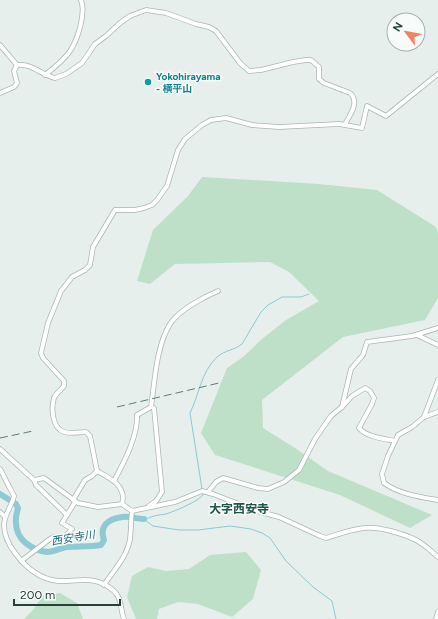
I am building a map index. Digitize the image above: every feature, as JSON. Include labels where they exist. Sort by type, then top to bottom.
[{"type":"street","points":[[45,75],[69,52],[73,45],[80,28],[83,10],[81,0]]},
{"type":"street","points":[[17,65],[23,64],[32,67],[45,75],[55,78],[66,74],[82,63],[95,44],[130,16],[146,10],[158,11],[196,24],[210,27],[216,31],[240,63],[249,71],[311,60],[319,67],[319,79],[350,93],[353,96],[353,110],[345,124]]},
{"type":"street","points":[[0,45],[17,65]]},
{"type":"street","points":[[0,93],[14,87],[17,83],[14,71],[17,65]]},
{"type":"street","points":[[122,504],[123,496],[119,485],[97,471],[90,436],[86,432],[64,432],[57,428],[52,410],[54,397],[64,386],[64,381],[42,358],[41,352],[48,323],[61,291],[72,277],[85,270],[90,265],[93,247],[115,210],[135,210],[152,205],[167,186],[178,150],[185,139],[202,125],[211,120],[226,118],[252,125],[279,127],[331,123],[345,124],[362,128],[367,106],[386,116],[438,74]]},
{"type":"street","points":[[114,481],[128,454],[137,421],[137,415],[151,407],[161,343],[171,322],[200,299],[218,291]]},
{"type":"street","points":[[342,407],[351,369],[363,355],[367,342],[416,335],[438,328]]},
{"type":"street","points":[[416,335],[438,345]]},
{"type":"street","points":[[424,417],[438,380]]},
{"type":"street","points":[[208,492],[216,482],[223,478],[258,488],[268,489],[284,482],[299,470],[325,422],[356,392],[366,388],[374,398],[359,428],[361,431],[369,435],[395,440]]},
{"type":"street","points":[[146,508],[156,501],[162,492],[154,408]]},
{"type":"street","points":[[438,412],[424,417],[398,436],[388,456],[382,474],[384,483],[390,487],[400,491],[438,500]]},
{"type":"street","points":[[0,449],[34,480],[36,485],[67,515]]},
{"type":"street","points":[[0,469],[14,496],[5,517],[4,526],[6,537],[10,547],[21,561],[34,573],[46,579],[88,579],[104,585],[114,591],[119,597],[124,619]]},
{"type":"street","points":[[21,561],[50,539],[54,537],[62,540],[72,529],[62,523],[85,480],[97,471]]},
{"type":"street","points":[[34,480],[44,478],[74,501],[86,506],[98,507],[122,504],[132,511],[175,502],[202,491],[208,492],[241,505],[279,517],[326,538],[364,528],[384,530],[416,540],[438,557]]},
{"type":"street","points":[[104,585],[120,563],[126,551],[130,540],[132,511]]},
{"type":"street","points":[[0,512],[5,517]]},
{"type":"street","points":[[436,619],[438,612]]},
{"type":"green space","points":[[202,177],[319,184],[377,190],[436,227],[438,233],[438,298],[425,320],[343,337],[262,400],[263,428],[328,471],[432,515],[410,528],[340,495],[215,455],[201,433],[227,368],[243,357],[262,339],[286,320],[319,301],[289,272],[270,262],[175,264],[150,284],[137,281],[153,230],[188,196]]},
{"type":"green space","points":[[246,552],[261,570],[253,599],[232,617],[198,604],[178,602],[159,609],[157,619],[136,619],[127,597],[132,576],[148,567],[166,571],[189,569],[210,555]]},
{"type":"green space","points":[[60,593],[77,603],[83,619],[24,619],[33,610],[42,596]]},
{"type":"waterway","points":[[202,489],[190,413],[207,370],[217,357],[242,344],[261,312],[268,305],[282,297],[301,297],[309,294]]},
{"type":"waterway","points":[[203,492],[203,495],[200,498],[186,506],[145,520],[153,526],[179,530],[198,530],[230,526],[251,529],[262,533],[270,538],[286,561],[313,587],[332,601],[336,619]]},
{"type":"waterway","name":"西安寺川","points":[[0,494],[16,504],[18,508],[16,519],[17,529],[22,539],[26,543],[41,551],[47,552],[67,547],[101,545],[104,540],[104,527],[109,521],[125,517],[144,519]]},
{"type":"railway","points":[[117,407],[219,383]]},
{"type":"railway","points":[[0,438],[33,431]]},
{"type":"place","name":"Yokohirayama - 横平山","points":[[148,82]]},
{"type":"district","name":"大字西安寺","points":[[239,509]]}]
